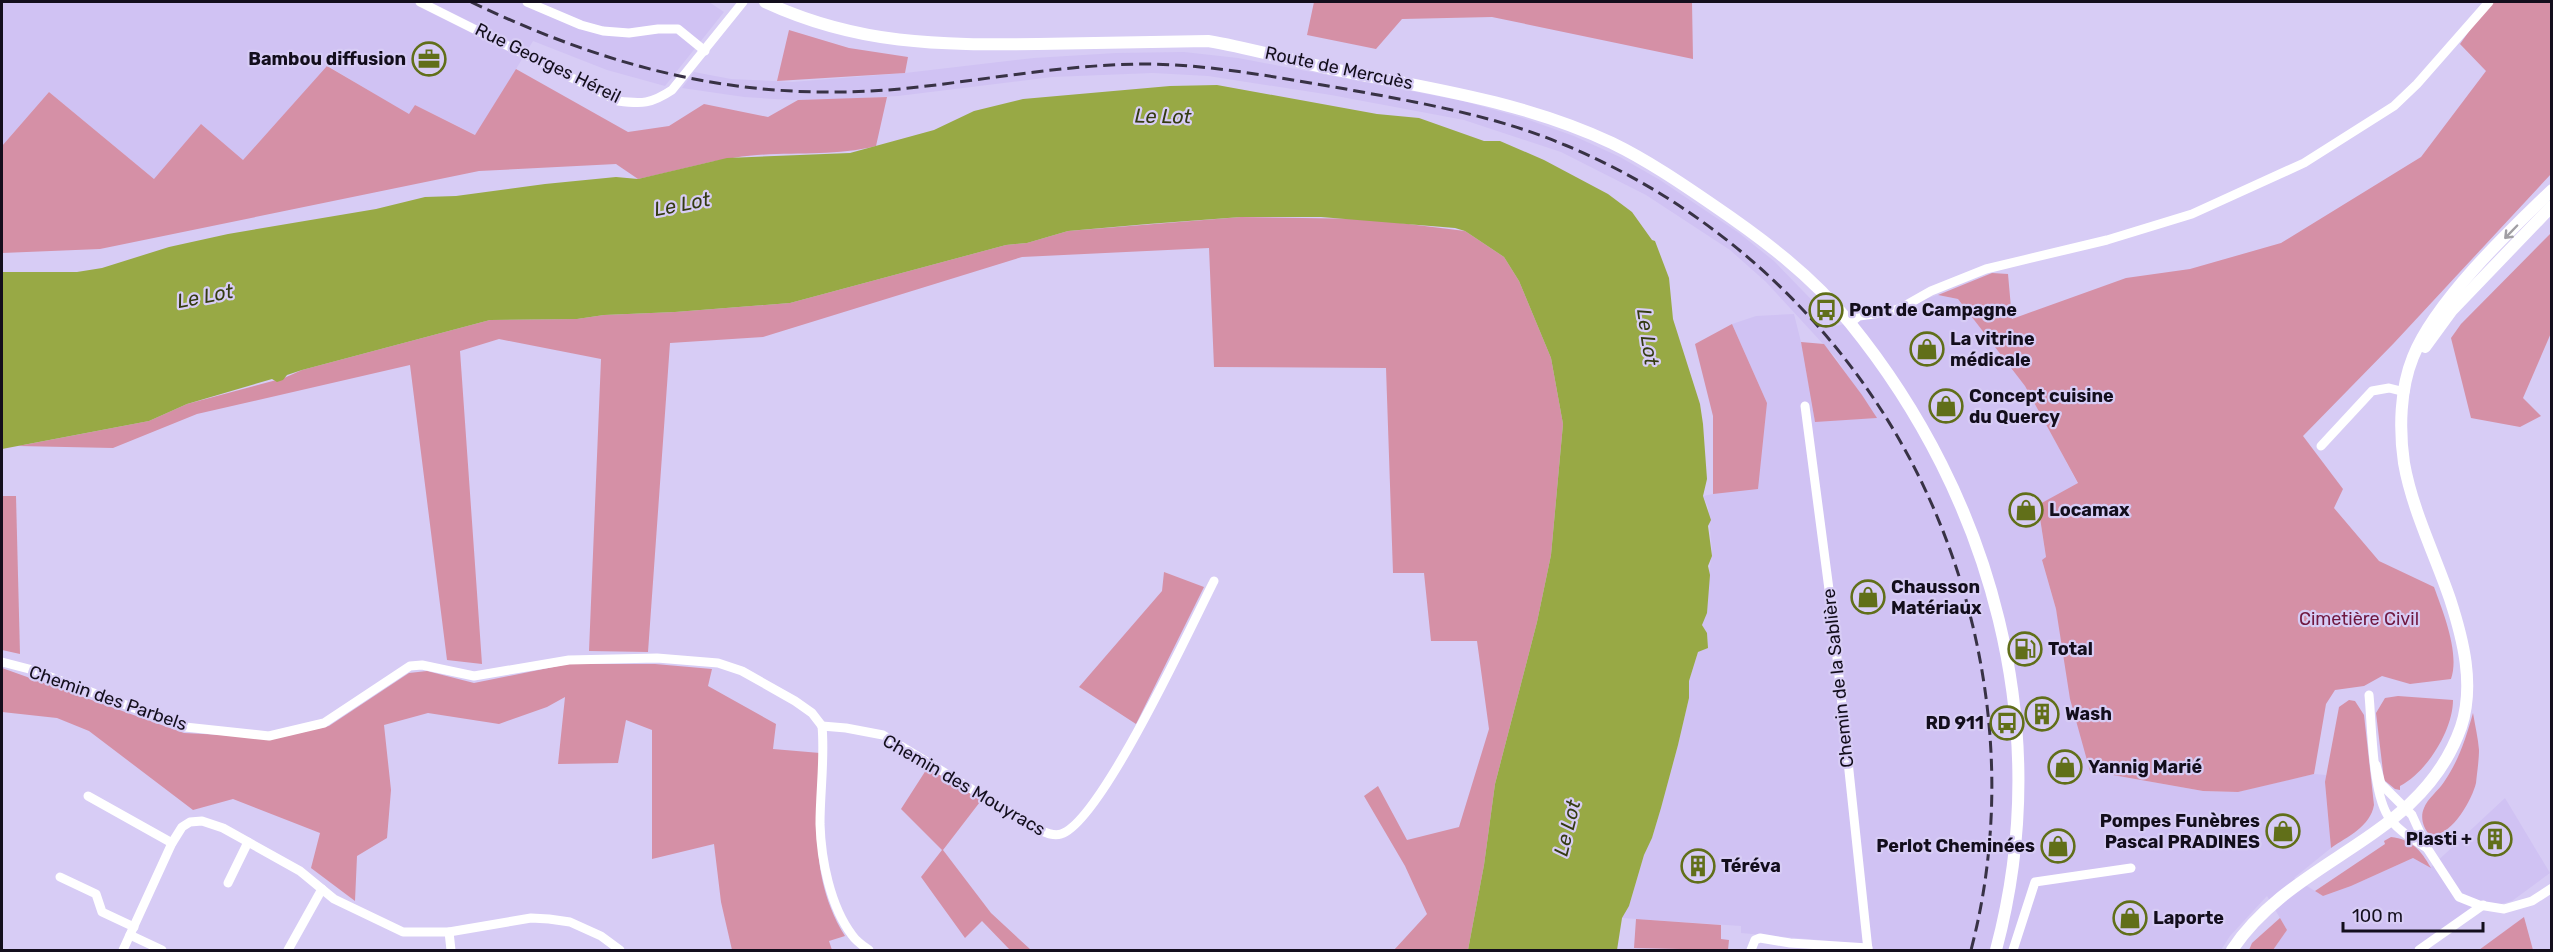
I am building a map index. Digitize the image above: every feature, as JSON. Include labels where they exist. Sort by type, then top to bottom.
[{"type":"main road","name":"Route de Mercuès","points":[[765,2],[814,22],[857,33],[937,44],[1218,42],[1318,66],[1490,100],[1535,113],[1610,142],[1692,190],[1763,239],[1850,323],[1895,383],[1945,468],[1985,566],[2000,623],[2018,740],[2016,839],[2010,885],[1996,951]]},
{"type":"main road","points":[[2232,951],[2258,919],[2296,886],[2408,808],[2438,774],[2454,745],[2462,723],[2467,674],[2457,622],[2404,464],[2401,427],[2404,392],[2412,359],[2432,321],[2483,260],[2552,190]]},
{"type":"main road","points":[[2404,392],[2421,354],[2452,309],[2552,207]]},
{"type":"street","name":"Rue Georges Héreil","points":[[420,2],[618,101],[649,102],[656,101],[672,90],[743,2]]},
{"type":"street","points":[[527,2],[603,32],[629,33],[678,29],[705,51]]},
{"type":"street","points":[[1850,323],[1859,316],[1901,308],[1931,291],[1986,269],[2108,240],[2192,214],[2304,163],[2394,106],[2417,84],[2489,2]]},
{"type":"street","points":[[2321,446],[2372,391],[2389,388],[2404,392]]},
{"type":"street","name":"Chemin de la Sablière","points":[[1805,406],[1833,620],[1868,949]]},
{"type":"street","name":"Chemin des Mouyracs","points":[[822,726],[839,726],[883,735],[1035,828],[1052,835],[1062,834],[1076,824],[1101,794],[1125,756],[1214,581]]},
{"type":"street","name":"Chemin des Parbels","points":[[2,662],[29,669],[185,727],[269,736],[324,723],[410,666],[422,665],[474,676],[569,660],[657,658],[718,663],[742,671],[795,701],[812,713],[822,726]]},
{"type":"street","points":[[2369,695],[2378,788],[2385,812],[2391,821],[2427,848]]},
{"type":"street","points":[[822,726],[824,746],[820,825],[824,855],[839,911],[852,936],[869,951]]},
{"type":"street","points":[[2376,765],[2381,784],[2408,808],[2427,848],[2459,897],[2483,906],[2504,909],[2532,901],[2552,888]]},
{"type":"street","points":[[88,796],[172,843]]},
{"type":"street","points":[[123,951],[172,843],[182,828],[190,822],[202,821],[248,842],[300,871],[334,899],[403,932],[449,932],[531,918],[549,919],[580,926],[601,936],[620,951]]},
{"type":"street","points":[[228,883],[248,842]]},
{"type":"street","points":[[2013,951],[2035,882],[2131,868]]},
{"type":"street","points":[[60,877],[96,894],[102,912],[162,951]]},
{"type":"street","points":[[288,951],[321,889]]},
{"type":"street","points":[[2419,951],[2483,906]]},
{"type":"street","points":[[449,932],[451,951]]},
{"type":"street","points":[[1751,951],[1752,944],[1760,938],[1790,943],[1868,949]]},
{"type":"shaded area","points":[[2,2],[709,2],[724,12],[665,86],[607,70],[533,41],[476,135],[415,105],[409,115],[328,66],[243,160],[154,179],[49,92],[2,146]]},
{"type":"shaded area","points":[[1184,52],[1238,58],[1463,101],[1523,118],[1574,136],[1620,157],[1660,180],[1739,233],[1774,261],[1837,326],[1938,295],[1958,299],[2026,386],[2078,484],[2038,505],[2046,558],[2042,561],[2056,609],[2090,771],[2203,791],[2237,792],[2314,774],[2326,775],[2331,848],[2294,878],[2323,896],[2413,858],[2431,867],[2505,798],[2550,873],[2512,901],[2473,911],[2419,950],[2273,950],[2287,930],[2267,896],[2230,936],[2221,950],[1852,950],[1852,943],[1741,933],[1741,926],[1622,918],[1629,906],[1661,808],[1689,698],[1689,681],[1698,652],[1708,647],[1707,633],[1702,625],[1712,551],[1708,507],[1703,496],[1713,494],[1767,403],[1732,324],[1756,316],[1794,314],[1808,370],[1815,421],[1876,418],[1835,357],[1766,282],[1730,250],[1646,195],[1561,152],[1464,120],[1331,95],[1208,76],[1153,73],[1052,77],[898,96],[842,99],[792,100],[744,97],[682,88],[694,72],[731,79],[792,82],[905,73],[1034,58]]},
{"type":"green space","points":[[1314,2],[1692,2],[1693,59],[1492,17],[1402,19],[1376,49],[1307,35]]},
{"type":"green space","name":"Cimetière Civil","points":[[2490,2],[2551,2],[2551,174],[2394,343],[2303,436],[2343,489],[2334,508],[2379,561],[2434,587],[2452,645],[2451,679],[2410,684],[2382,676],[2364,686],[2335,690],[2326,704],[2314,774],[2238,792],[2203,791],[2090,771],[2070,699],[2056,609],[2042,560],[2046,557],[2038,505],[2078,483],[2025,386],[1958,299],[1938,295],[1992,273],[2008,274],[2012,319],[2126,278],[2190,269],[2281,243],[2421,157],[2486,71],[2460,44]]},
{"type":"green space","points":[[789,30],[849,48],[908,57],[905,73],[777,81]]},
{"type":"green space","points":[[327,66],[409,114],[415,105],[475,135],[516,69],[628,132],[669,126],[704,104],[768,117],[798,100],[887,97],[876,146],[861,149],[742,157],[638,179],[616,164],[479,171],[100,249],[2,253],[2,146],[49,92],[154,179],[201,124],[243,160]]},
{"type":"green space","points":[[1241,217],[1368,219],[1465,231],[1504,257],[1519,281],[1551,358],[1563,424],[1551,555],[1537,622],[1495,784],[1484,865],[1468,950],[1394,950],[1427,914],[1405,866],[1364,796],[1378,786],[1407,840],[1459,827],[1489,729],[1477,641],[1431,641],[1424,573],[1393,573],[1386,368],[1214,367],[1209,248],[1022,257],[763,337],[670,343],[648,652],[589,651],[601,359],[499,339],[460,351],[482,664],[447,660],[410,365],[197,414],[113,448],[18,446],[149,421],[187,404],[284,378],[302,370],[490,320],[577,319],[604,315],[790,303],[1006,245],[1027,243],[1068,231]]},
{"type":"green space","points":[[2551,233],[2551,333],[2523,398],[2541,416],[2520,427],[2471,418],[2451,338],[2461,324]]},
{"type":"green space","points":[[1732,324],[1767,403],[1758,489],[1713,494],[1713,416],[1695,344]]},
{"type":"green space","points":[[1801,342],[1824,344],[1877,418],[1815,422]]},
{"type":"green space","points":[[2,496],[16,496],[20,654],[2,650]]},
{"type":"green space","points":[[1164,572],[1204,587],[1136,724],[1079,687],[1162,591]]},
{"type":"green space","points":[[568,664],[655,664],[712,669],[708,686],[776,724],[773,749],[820,753],[817,825],[820,870],[833,914],[845,936],[829,941],[832,950],[732,950],[721,902],[714,844],[652,859],[652,730],[626,720],[618,763],[558,764],[565,697],[547,707],[499,724],[428,713],[384,725],[391,790],[387,838],[357,856],[355,901],[311,868],[320,833],[233,799],[193,810],[89,731],[57,718],[2,712],[2,668],[184,733],[277,738],[329,726],[409,673],[427,671],[474,683]]},
{"type":"green space","points":[[2398,696],[2453,700],[2449,724],[2437,749],[2420,771],[2400,786],[2400,790],[2395,789],[2384,780],[2376,713],[2385,698]]},
{"type":"green space","points":[[2349,700],[2355,701],[2364,715],[2374,805],[2372,813],[2363,825],[2331,848],[2325,782],[2339,707]]},
{"type":"green space","points":[[2473,713],[2479,750],[2474,790],[2465,808],[2452,825],[2445,831],[2429,834],[2423,822],[2424,808],[2454,765]]},
{"type":"green space","points":[[928,767],[983,798],[943,850],[991,913],[1031,950],[1010,950],[982,921],[965,938],[921,877],[942,850],[901,809]]},
{"type":"green space","points":[[2391,837],[2415,846],[2431,868],[2413,858],[2323,896],[2315,891],[2385,844],[2384,841]]},
{"type":"green space","points":[[2524,917],[2533,950],[2479,950]]},
{"type":"green space","points":[[2280,918],[2287,930],[2273,950],[2249,950],[2252,943]]},
{"type":"green space","points":[[1636,919],[1721,925],[1721,939],[1729,940],[1728,950],[1634,948]]},
{"type":"water","name":"Le Lot","points":[[1217,85],[1377,114],[1419,118],[1484,141],[1500,141],[1544,160],[1608,194],[1632,212],[1655,241],[1669,278],[1673,319],[1700,404],[1703,424],[1707,479],[1703,496],[1711,520],[1708,526],[1712,556],[1708,566],[1710,575],[1707,613],[1702,625],[1707,633],[1708,648],[1698,652],[1689,681],[1689,698],[1678,745],[1652,838],[1644,855],[1629,906],[1622,918],[1617,950],[1468,950],[1484,865],[1495,784],[1537,622],[1551,555],[1563,424],[1551,358],[1519,281],[1504,257],[1465,231],[1455,228],[1321,217],[1241,217],[1068,231],[1027,243],[1006,245],[790,303],[604,315],[577,319],[490,320],[302,370],[287,375],[283,380],[277,382],[272,379],[187,404],[149,421],[2,449],[2,272],[77,272],[102,268],[169,247],[228,234],[376,209],[425,197],[456,196],[616,177],[638,179],[727,158],[850,153],[934,130],[974,111],[1023,99],[1170,86]]},
{"type":"railway","points":[[471,2],[523,26],[627,63],[679,76],[786,91],[842,92],[900,89],[1050,70],[1141,64],[1241,72],[1340,88],[1426,104],[1511,125],[1565,145],[1619,170],[1670,200],[1719,234],[1764,272],[1807,314],[1845,359],[1880,408],[1910,459],[1937,516],[1959,576],[1975,637],[1986,699],[1991,762],[1991,825],[1984,888],[1971,950]]},
{"type":"place","name":"Bambou diffusion","points":[[429,59]]},
{"type":"place","name":"Pont de Campagne","points":[[1826,310]]},
{"type":"place","name":"La vitrine médicale","points":[[1927,349]]},
{"type":"place","name":"Concept cuisine du Quercy","points":[[1946,406]]},
{"type":"place","name":"Locamax","points":[[2026,510]]},
{"type":"place","name":"Chausson Matériaux","points":[[1868,597]]},
{"type":"place","name":"Total","points":[[2025,649]]},
{"type":"place","name":"Wash","points":[[2042,714]]},
{"type":"place","name":"RD 911","points":[[2007,723]]},
{"type":"place","name":"Yannig Marié","points":[[2065,767]]},
{"type":"place","name":"Pompes Funèbres Pascal PRADINES","points":[[2283,831]]},
{"type":"place","name":"Plasti +","points":[[2495,839]]},
{"type":"place","name":"Perlot Cheminées","points":[[2058,846]]},
{"type":"place","name":"Téréva","points":[[1698,866]]},
{"type":"place","name":"Laporte","points":[[2130,918]]}]
